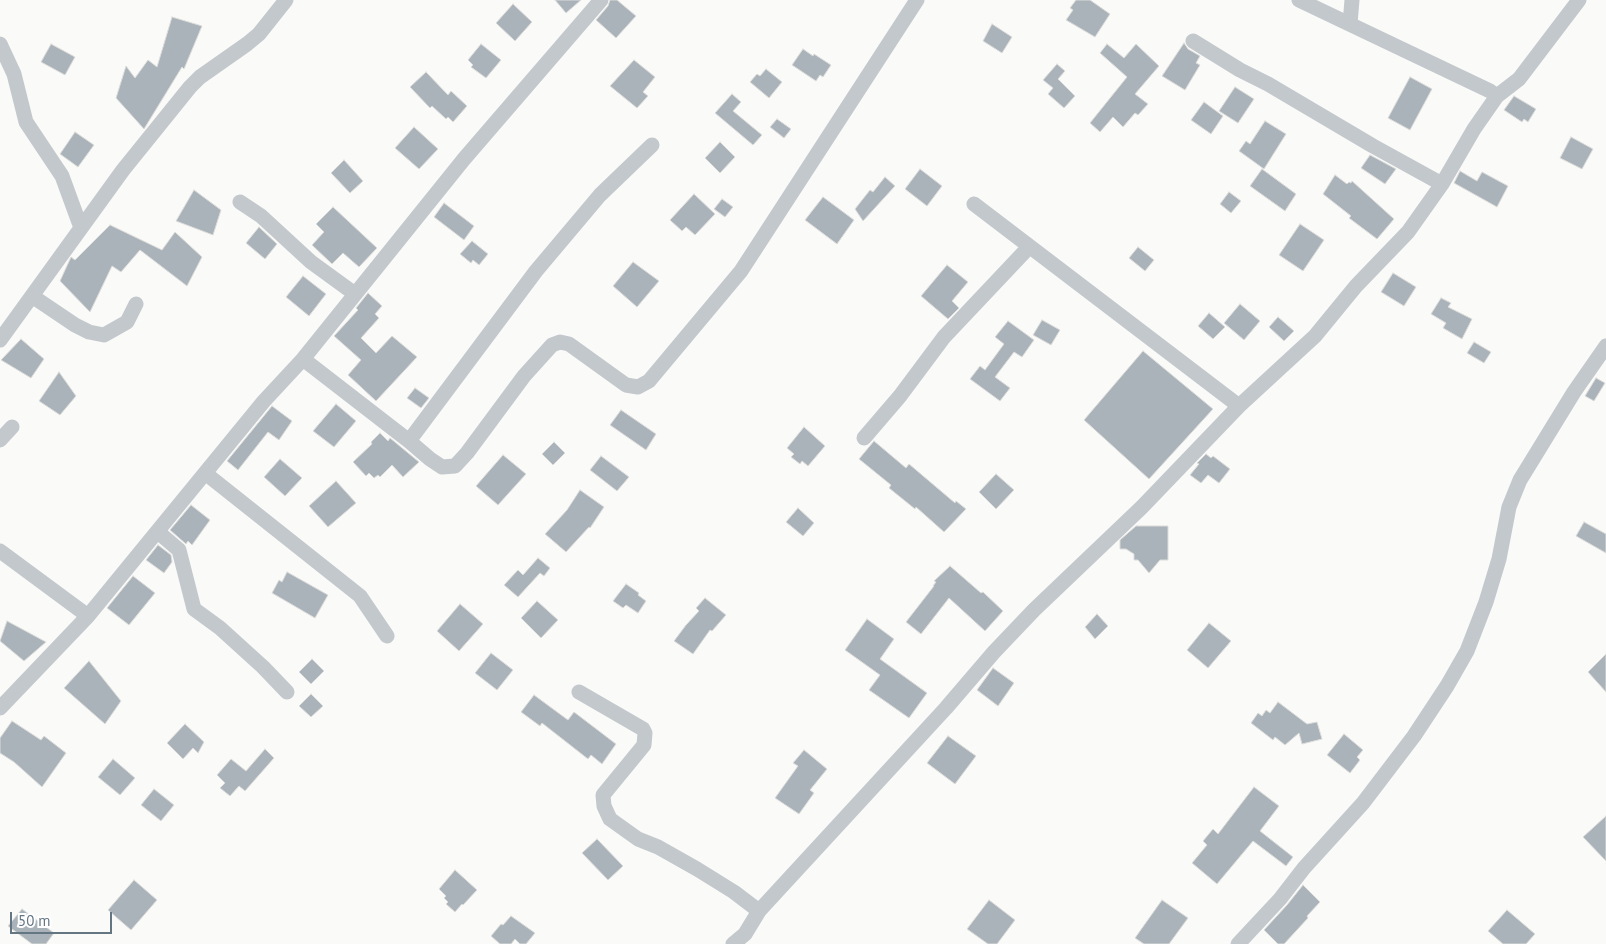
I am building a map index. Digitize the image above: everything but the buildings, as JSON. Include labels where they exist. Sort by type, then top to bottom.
[{"type":"street","points":[[0,340],[123,170],[190,87],[200,77],[259,34],[286,0]]},
{"type":"street","points":[[0,708],[88,616],[264,401],[303,359],[464,159],[601,0]]},
{"type":"street","points":[[303,359],[442,467],[455,466],[467,453],[524,376],[552,345],[560,342],[568,344],[626,385],[638,387],[649,381],[741,271],[917,0]]},
{"type":"street","points":[[1299,0],[1497,96]]},
{"type":"street","points":[[1350,24],[1352,0]]},
{"type":"street","points":[[733,944],[744,934],[759,911],[946,708],[1001,645],[1142,507],[1238,406],[1315,336],[1356,286],[1408,232],[1442,184],[1474,129],[1497,96],[1519,79],[1579,0]]},
{"type":"street","points":[[1193,41],[1240,70],[1442,184]]},
{"type":"street","points":[[0,44],[14,74],[26,122],[62,176],[80,228]]},
{"type":"street","points":[[409,441],[536,271],[600,195],[652,145]]},
{"type":"street","points":[[240,202],[261,216],[311,262],[355,294]]},
{"type":"street","points":[[974,204],[1238,406]]},
{"type":"street","points":[[864,438],[900,396],[944,337],[1030,247]]},
{"type":"street","points":[[32,296],[75,325],[89,332],[104,335],[126,322],[136,304]]},
{"type":"street","points":[[1238,944],[1363,803],[1414,736],[1447,686],[1467,651],[1486,602],[1498,559],[1509,507],[1520,480],[1574,392],[1606,346]]},
{"type":"street","points":[[0,440],[12,427]]},
{"type":"street","points":[[205,473],[360,596],[387,636]]},
{"type":"street","points":[[158,532],[179,550],[194,609],[220,628],[256,660],[287,692]]},
{"type":"street","points":[[0,551],[88,616]]},
{"type":"street","points":[[579,692],[643,729],[645,733],[644,745],[603,795],[604,806],[610,818],[638,839],[658,847],[697,869],[734,892],[759,911]]}]
